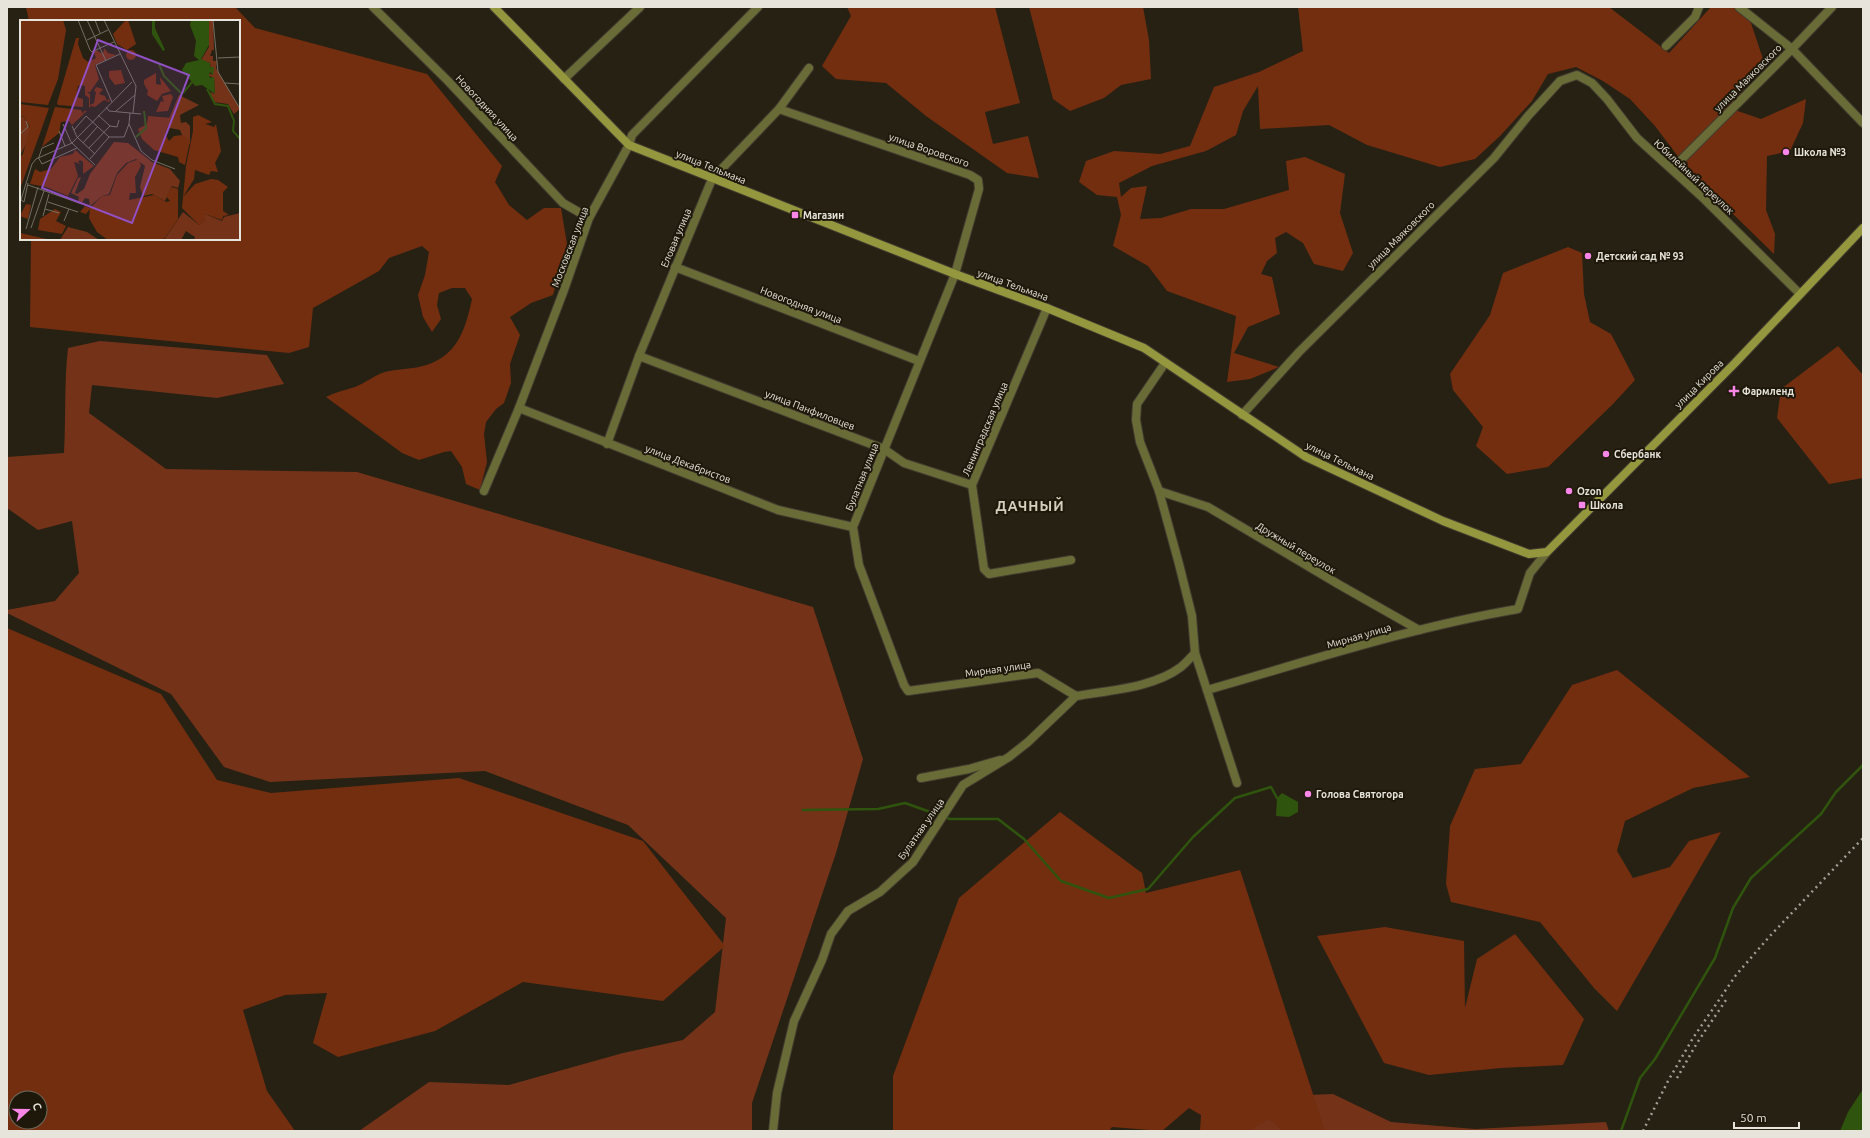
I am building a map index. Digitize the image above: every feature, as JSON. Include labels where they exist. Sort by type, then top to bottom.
[{"type":"street","name":"Новогодняя улица","points":[[373,7],[448,81],[563,203],[589,218]]},
{"type":"street","name":"улица Тельмана","points":[[494,7],[629,145],[955,274],[1047,308],[1144,348],[1306,457],[1443,521],[1529,554],[1547,552]]},
{"type":"street","points":[[564,78],[640,7]]},
{"type":"street","name":"Московская улица","points":[[484,490],[519,408],[564,290],[589,218],[629,145],[632,135],[758,7]]},
{"type":"street","points":[[1666,46],[1695,17],[1699,7]]},
{"type":"street","name":"улица Маяковского","points":[[1672,169],[1792,49],[1739,7]]},
{"type":"street","points":[[1832,7],[1792,49],[1863,123]]},
{"type":"street","name":"Еловая улица","points":[[607,444],[639,356],[712,179],[779,109],[809,68]]},
{"type":"street","name":"улица Маяковского","points":[[1242,415],[1299,352],[1494,158],[1528,116],[1560,81],[1577,75]]},
{"type":"street","name":"Юбилейный переулок","points":[[1577,75],[1592,83],[1607,99],[1637,138],[1672,169],[1800,294]]},
{"type":"street","name":"улица Воровского","points":[[779,109],[970,175],[978,180],[979,188],[955,274]]},
{"type":"street","name":"улица Кирова","points":[[1547,552],[1863,228]]},
{"type":"street","name":"Новогодняя улица","points":[[675,267],[919,361]]},
{"type":"street","name":"Булатная улица","points":[[908,691],[904,685],[859,565],[853,526],[955,274]]},
{"type":"street","name":"Ленинградская улица","points":[[1047,308],[972,485],[984,569],[989,574],[1071,560]]},
{"type":"street","name":"улица Панфиловцев","points":[[639,356],[884,449],[904,463],[972,485]]},
{"type":"street","points":[[1165,363],[1137,404],[1136,420],[1140,442],[1160,491],[1192,616],[1194,653],[1237,783]]},
{"type":"street","name":"улица Декабристов","points":[[519,408],[607,444],[778,510],[853,526]]},
{"type":"street","name":"Дружный переулок","points":[[1160,491],[1208,507],[1419,630]]},
{"type":"street","name":"Мирная улица","points":[[1207,690],[1419,630],[1487,614],[1518,609],[1530,573],[1547,552]]},
{"type":"street","points":[[1076,696],[1142,684],[1163,678],[1182,667],[1194,653]]},
{"type":"street","name":"Мирная улица","points":[[908,691],[1038,673],[1076,696]]},
{"type":"street","name":"Булатная улица","points":[[773,1131],[777,1093],[794,1021],[822,960],[831,934],[848,911],[880,892],[913,862],[964,785],[1009,757],[1028,742],[1076,696]]},
{"type":"street","points":[[921,778],[969,769],[1009,757]]},
{"type":"shaded area","points":[[26,7],[235,7],[255,28],[427,74],[502,166],[495,182],[509,205],[527,220],[544,208],[561,208],[567,244],[553,295],[531,303],[510,317],[520,335],[510,364],[511,383],[504,403],[496,409],[486,422],[484,434],[487,462],[480,490],[466,484],[462,467],[451,451],[419,460],[402,453],[326,397],[355,387],[385,372],[419,367],[432,363],[442,358],[457,342],[466,322],[472,299],[465,288],[452,288],[439,293],[437,305],[441,319],[432,332],[423,317],[418,295],[425,275],[429,252],[422,246],[389,258],[379,271],[313,308],[309,347],[289,353],[30,327],[31,240],[240,240],[240,20],[29,20]]},
{"type":"shaded area","points":[[847,7],[995,7],[1020,103],[985,112],[993,144],[1028,136],[1039,178],[1007,173],[926,116],[886,83],[836,79],[822,66],[851,16]]},
{"type":"shaded area","points":[[1029,7],[1143,7],[1149,40],[1151,79],[1121,85],[1104,98],[1070,111],[1053,99]]},
{"type":"shaded area","points":[[1298,7],[1609,7],[1669,53],[1711,7],[1732,7],[1749,17],[1764,62],[1729,108],[1761,119],[1806,99],[1803,123],[1790,151],[1767,156],[1766,210],[1775,234],[1774,254],[1689,171],[1655,126],[1630,99],[1603,81],[1576,67],[1548,74],[1532,101],[1500,136],[1475,159],[1440,167],[1367,145],[1329,125],[1260,129],[1258,86],[1243,111],[1236,135],[1206,151],[1152,166],[1119,183],[1121,197],[1131,188],[1147,186],[1140,219],[1161,218],[1191,209],[1224,209],[1289,190],[1286,161],[1305,157],[1345,174],[1340,213],[1353,253],[1343,271],[1314,264],[1303,243],[1286,232],[1275,238],[1277,253],[1267,261],[1261,274],[1272,277],[1280,314],[1248,327],[1234,353],[1279,367],[1250,379],[1227,382],[1236,316],[1167,291],[1148,266],[1113,246],[1121,215],[1117,197],[1097,195],[1079,182],[1086,161],[1114,151],[1160,154],[1190,146],[1214,87],[1259,72],[1303,51]]},
{"type":"shaded area","points":[[1568,247],[1582,253],[1584,294],[1590,322],[1611,334],[1635,380],[1613,404],[1548,467],[1507,474],[1476,446],[1483,427],[1453,390],[1450,374],[1490,315],[1503,273]]},
{"type":"shaded area","points":[[100,341],[267,355],[284,384],[217,398],[92,385],[89,413],[166,469],[357,472],[813,607],[863,759],[836,853],[752,1103],[752,1131],[359,1131],[429,1082],[509,1085],[623,1053],[683,1040],[715,1012],[726,918],[628,825],[485,771],[270,782],[224,767],[171,694],[7,613],[7,610],[55,601],[79,573],[72,521],[38,530],[7,508],[7,457],[64,453],[68,348]]},
{"type":"shaded area","points":[[1838,346],[1863,375],[1863,478],[1829,484],[1777,418],[1781,389]]},
{"type":"shaded area","points":[[7,628],[161,694],[217,780],[271,793],[459,778],[643,841],[725,946],[663,1001],[523,982],[435,1031],[338,1057],[313,1043],[327,993],[285,995],[243,1010],[267,1091],[295,1131],[7,1131]]},
{"type":"shaded area","points":[[1617,670],[1750,777],[1693,788],[1625,821],[1617,851],[1633,878],[1670,867],[1689,841],[1721,832],[1617,1011],[1594,988],[1540,922],[1451,902],[1446,884],[1450,826],[1475,769],[1521,764],[1572,685]]},
{"type":"shaded area","points":[[1282,793],[1298,802],[1298,812],[1289,817],[1276,816],[1277,798]]},
{"type":"shaded area","points":[[1060,812],[1142,873],[1146,893],[1240,870],[1325,1131],[1283,1131],[1269,1119],[1249,1131],[1200,1131],[1201,1115],[1189,1108],[1162,1131],[1112,1127],[1109,1131],[893,1131],[893,1076],[959,898]]},
{"type":"shaded area","points":[[1385,927],[1464,941],[1465,1008],[1477,959],[1515,934],[1584,1019],[1563,1065],[1501,1068],[1429,1075],[1384,1063],[1317,936]]},
{"type":"shaded area","points":[[1863,1089],[1863,1131],[1840,1131],[1848,1112]]},
{"type":"shaded area","points":[[1333,1094],[1391,1122],[1475,1129],[1606,1122],[1609,1131],[1246,1131],[1308,1095]]},
{"type":"waterway","points":[[1621,1131],[1640,1078],[1655,1059],[1715,958],[1733,908],[1751,878],[1821,814],[1836,792],[1863,765]]},
{"type":"waterway","points":[[803,810],[878,809],[905,803],[950,819],[998,819],[1024,839],[1061,881],[1109,898],[1148,889],[1193,837],[1235,798],[1271,787],[1277,798]]},
{"type":"railway","points":[[1643,1131],[1668,1081],[1693,1038],[1736,975],[1769,937],[1863,838]]},
{"type":"railway","points":[[1677,1078],[1697,1043],[1726,1000]]},
{"type":"place","name":"Школа №3","points":[[1786,152]]},
{"type":"place","name":"Магазин","points":[[795,215]]},
{"type":"place","name":"Детский сад № 93","points":[[1588,256]]},
{"type":"place","name":"Фармленд","points":[[1734,391]]},
{"type":"place","name":"Сбербанк","points":[[1606,454]]},
{"type":"place","name":"Ozon","points":[[1569,491]]},
{"type":"place","name":"Школа","points":[[1582,505]]},
{"type":"place","name":"Голова Святогора","points":[[1308,794]]},
{"type":"district","name":"ДАЧНЫЙ","points":[[1030,506]]}]
